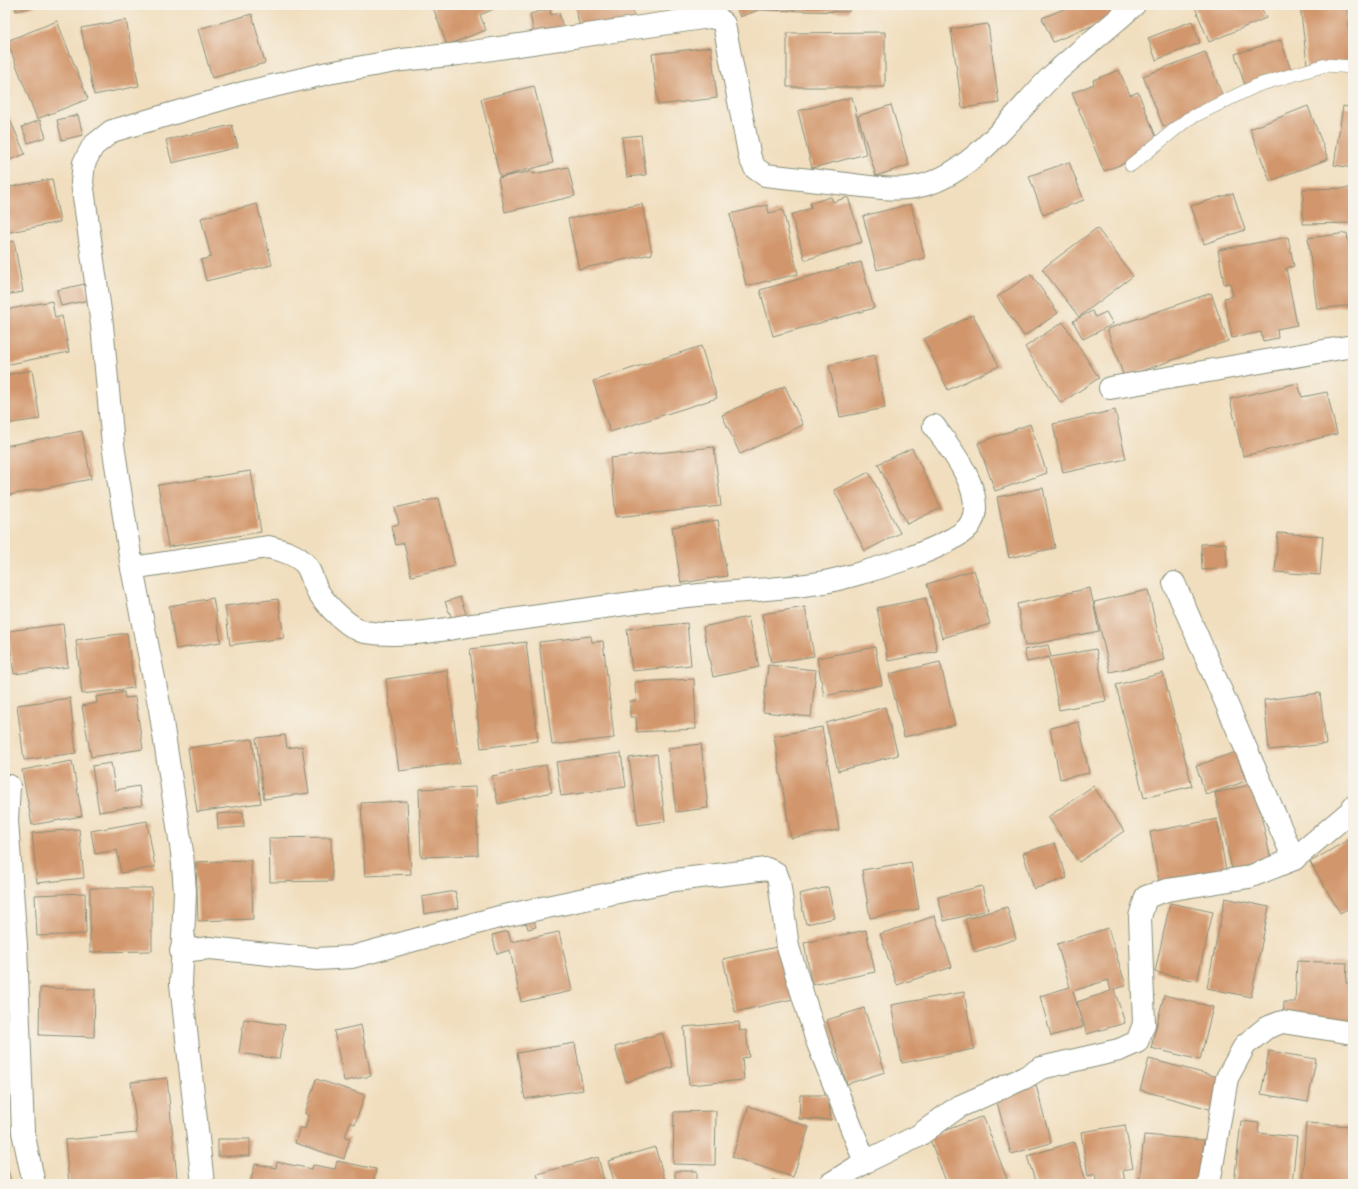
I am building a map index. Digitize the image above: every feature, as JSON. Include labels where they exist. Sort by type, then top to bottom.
[{"type":"street","points":[[202,1184],[180,984],[185,892],[182,852],[160,709],[132,568],[113,445],[102,326],[82,182],[84,163],[94,146],[112,132],[243,93],[328,73],[402,60],[459,54],[709,17],[719,19],[724,24],[750,158],[755,168],[765,175],[895,189],[924,185],[945,176],[967,162],[992,139],[1041,87],[1076,54],[1134,5]]},
{"type":"street","points":[[1110,388],[1353,346]]},
{"type":"street","points":[[132,568],[268,547],[288,552],[306,565],[319,593],[339,617],[362,632],[390,634],[460,627],[664,598],[819,583],[873,570],[907,559],[959,536],[971,525],[976,511],[971,486],[958,459],[934,426]]},
{"type":"street","points":[[1174,583],[1294,859]]},
{"type":"street","points":[[9,786],[7,820],[16,954],[23,1132],[34,1184]]},
{"type":"street","points":[[830,1184],[865,1162],[918,1136],[958,1108],[1024,1078],[1041,1068],[1119,1050],[1136,1042],[1144,1024],[1140,917],[1146,896],[1167,890],[1249,877],[1294,859],[1351,811],[1353,807]]},
{"type":"street","points":[[181,950],[210,948],[317,959],[352,957],[530,911],[675,880],[767,869],[776,873],[779,880],[788,947],[817,1041],[865,1162]]},
{"type":"street","points":[[1209,1184],[1227,1078],[1245,1046],[1266,1028],[1282,1022],[1353,1033]]},
{"type":"lane","points":[[1131,165],[1188,119],[1258,86],[1326,65],[1353,67]]},
{"type":"building","points":[[15,5],[37,5],[37,6],[16,11]]},
{"type":"building","points":[[296,5],[319,5],[298,12]]},
{"type":"building","points":[[432,5],[495,5],[496,8],[480,15],[486,30],[447,45]]},
{"type":"building","points":[[575,5],[632,5],[635,20],[581,33]]},
{"type":"building","points":[[735,5],[756,5],[758,10],[740,17]]},
{"type":"building","points":[[759,5],[849,5],[849,12],[759,10]]},
{"type":"building","points":[[1073,5],[1111,5],[1115,16],[1053,42],[1042,18]]},
{"type":"building","points":[[1194,5],[1260,5],[1266,18],[1209,42]]},
{"type":"building","points":[[1300,5],[1346,5],[1353,66],[1308,72]]},
{"type":"building","points":[[550,9],[551,15],[559,13],[563,28],[534,34],[530,14]]},
{"type":"building","points":[[252,14],[265,63],[212,78],[198,29]]},
{"type":"building","points":[[126,20],[139,86],[94,95],[81,28]]},
{"type":"building","points":[[57,21],[88,99],[37,119],[7,41]]},
{"type":"building","points":[[1192,21],[1200,43],[1156,60],[1148,38]]},
{"type":"building","points":[[988,24],[999,103],[962,108],[951,29]]},
{"type":"building","points":[[885,32],[885,87],[787,87],[787,33]]},
{"type":"building","points":[[1281,40],[1293,77],[1247,92],[1235,54]]},
{"type":"building","points":[[711,47],[717,98],[658,105],[652,54]]},
{"type":"building","points":[[1205,52],[1225,102],[1163,126],[1143,76]]},
{"type":"building","points":[[1119,70],[1130,95],[1138,92],[1161,149],[1104,171],[1072,93],[1094,84],[1093,80]]},
{"type":"building","points":[[534,86],[553,163],[500,177],[481,99]]},
{"type":"building","points":[[852,97],[866,154],[812,168],[798,111]]},
{"type":"building","points":[[891,105],[909,165],[876,176],[858,116]]},
{"type":"building","points":[[1308,106],[1328,159],[1270,181],[1250,129]]},
{"type":"building","points":[[1343,106],[1353,108],[1353,168],[1334,165]]},
{"type":"building","points":[[5,108],[25,154],[5,162]]},
{"type":"building","points":[[78,115],[83,135],[62,140],[57,120]]},
{"type":"building","points":[[40,120],[46,137],[28,143],[22,127]]},
{"type":"building","points":[[232,125],[238,147],[172,163],[166,140]]},
{"type":"building","points":[[641,135],[646,175],[627,177],[622,137]]},
{"type":"building","points":[[1069,162],[1084,200],[1043,215],[1029,176]]},
{"type":"building","points":[[568,167],[575,196],[505,212],[498,178],[533,171],[533,174]]},
{"type":"building","points":[[52,179],[60,222],[5,233],[5,188]]},
{"type":"building","points":[[1353,188],[1353,223],[1303,224],[1303,189]]},
{"type":"building","points":[[1233,193],[1245,230],[1204,244],[1191,206]]},
{"type":"building","points":[[831,197],[833,202],[848,197],[862,242],[805,260],[791,215],[811,208],[810,203]]},
{"type":"building","points":[[257,204],[272,265],[206,281],[201,260],[211,257],[201,218]]},
{"type":"building","points":[[642,204],[652,254],[579,269],[568,219]]},
{"type":"building","points":[[911,204],[925,258],[877,270],[863,216]]},
{"type":"building","points":[[767,205],[769,213],[783,210],[798,274],[746,286],[730,214]]},
{"type":"building","points":[[1097,228],[1133,276],[1079,317],[1042,269]]},
{"type":"building","points":[[1347,233],[1353,276],[1353,305],[1317,309],[1308,238]]},
{"type":"building","points":[[1288,237],[1294,266],[1286,268],[1297,325],[1277,329],[1278,338],[1263,341],[1261,332],[1232,338],[1224,298],[1233,296],[1230,283],[1224,284],[1218,250]]},
{"type":"building","points":[[14,241],[23,292],[5,295],[5,242]]},
{"type":"building","points":[[861,262],[874,308],[773,336],[760,290]]},
{"type":"building","points":[[1031,274],[1058,313],[1024,336],[997,297]]},
{"type":"building","points":[[85,284],[89,300],[61,306],[57,290]]},
{"type":"building","points":[[1211,293],[1228,341],[1124,377],[1107,329]]},
{"type":"building","points":[[52,301],[55,318],[62,316],[69,352],[5,365],[5,310]]},
{"type":"building","points":[[1092,311],[1095,317],[1106,312],[1113,324],[1083,339],[1073,321]]},
{"type":"building","points":[[973,315],[999,366],[948,390],[924,339]]},
{"type":"building","points":[[1063,322],[1099,378],[1061,403],[1025,347]]},
{"type":"building","points":[[701,346],[717,398],[610,432],[593,381]]},
{"type":"building","points":[[875,355],[885,408],[840,417],[829,365]]},
{"type":"building","points":[[32,370],[40,419],[5,424],[5,375]]},
{"type":"building","points":[[1298,383],[1302,397],[1327,392],[1337,434],[1243,456],[1230,399]]},
{"type":"building","points":[[785,386],[803,425],[740,454],[722,415]]},
{"type":"building","points":[[1115,410],[1126,459],[1063,473],[1053,424]]},
{"type":"building","points":[[1030,424],[1047,473],[995,491],[978,443]]},
{"type":"building","points":[[82,431],[91,479],[5,496],[5,446]]},
{"type":"building","points":[[714,447],[721,506],[616,517],[610,458]]},
{"type":"building","points":[[912,448],[941,508],[907,524],[878,464]]},
{"type":"building","points":[[251,471],[261,532],[168,547],[158,485]]},
{"type":"building","points":[[869,472],[900,533],[865,551],[834,490]]},
{"type":"building","points":[[1043,488],[1055,548],[1009,558],[997,497]]},
{"type":"building","points":[[439,498],[455,566],[411,576],[404,543],[396,545],[391,526],[399,524],[395,508]]},
{"type":"building","points":[[718,520],[727,576],[681,583],[672,527]]},
{"type":"building","points":[[1278,533],[1323,536],[1320,575],[1275,572]]},
{"type":"building","points":[[1226,543],[1227,568],[1202,570],[1201,544]]},
{"type":"building","points":[[974,570],[990,624],[942,638],[927,584]]},
{"type":"building","points":[[1090,588],[1099,631],[1025,646],[1017,604]]},
{"type":"building","points":[[1148,590],[1164,660],[1110,672],[1094,602]]},
{"type":"building","points":[[460,597],[467,616],[453,621],[445,602]]},
{"type":"building","points":[[213,598],[221,642],[176,649],[169,606]]},
{"type":"building","points":[[926,598],[937,651],[888,661],[877,608]]},
{"type":"building","points":[[278,599],[284,638],[230,645],[225,606]]},
{"type":"building","points":[[805,607],[814,656],[771,663],[762,614]]},
{"type":"building","points":[[748,617],[759,667],[713,677],[703,627]]},
{"type":"building","points":[[687,623],[691,665],[632,671],[627,629]]},
{"type":"building","points":[[63,624],[68,667],[14,674],[8,631]]},
{"type":"building","points":[[127,633],[134,688],[82,694],[76,640]]},
{"type":"building","points":[[591,636],[592,642],[603,641],[614,738],[552,745],[539,642]]},
{"type":"building","points":[[526,642],[538,741],[481,748],[470,649]]},
{"type":"building","points":[[1048,645],[1051,657],[1096,649],[1106,701],[1059,710],[1049,657],[1027,662],[1024,650]]},
{"type":"building","points":[[875,647],[882,685],[824,696],[817,658]]},
{"type":"building","points":[[940,662],[955,725],[904,737],[889,674]]},
{"type":"building","points":[[768,665],[816,670],[811,717],[763,712]]},
{"type":"building","points":[[447,670],[460,763],[399,771],[386,679]]},
{"type":"building","points":[[1163,673],[1192,786],[1144,798],[1116,685]]},
{"type":"building","points":[[694,679],[696,729],[637,732],[636,717],[630,717],[630,701],[636,701],[635,682]]},
{"type":"building","points":[[124,692],[125,698],[135,697],[143,749],[91,757],[82,706],[97,703],[96,697]]},
{"type":"building","points":[[1320,693],[1326,744],[1269,750],[1264,700]]},
{"type":"building","points":[[70,698],[76,753],[24,760],[17,705]]},
{"type":"building","points":[[885,707],[898,755],[838,771],[826,723]]},
{"type":"building","points":[[1079,722],[1089,773],[1060,779],[1050,728]]},
{"type":"building","points":[[822,727],[839,830],[791,838],[774,736]]},
{"type":"building","points":[[285,735],[287,748],[302,746],[309,793],[264,799],[256,738]]},
{"type":"building","points":[[252,739],[261,803],[197,812],[188,748]]},
{"type":"building","points":[[701,744],[708,808],[676,812],[668,748]]},
{"type":"building","points":[[1236,752],[1246,781],[1206,795],[1196,766]]},
{"type":"building","points":[[621,753],[626,787],[561,796],[556,762]]},
{"type":"building","points":[[657,754],[665,821],[638,825],[629,758]]},
{"type":"building","points":[[72,761],[82,816],[32,825],[22,770]]},
{"type":"building","points":[[111,763],[115,790],[139,786],[142,805],[99,812],[92,766]]},
{"type":"building","points":[[546,765],[552,792],[498,804],[492,776]]},
{"type":"building","points":[[1254,784],[1271,860],[1232,869],[1215,793]]},
{"type":"building","points":[[1093,786],[1124,831],[1079,862],[1048,817]]},
{"type":"building","points":[[476,787],[478,855],[421,857],[419,789]]},
{"type":"building","points":[[407,801],[411,874],[365,876],[361,803]]},
{"type":"building","points":[[243,812],[244,827],[218,829],[217,814]]},
{"type":"building","points":[[1217,819],[1226,871],[1159,882],[1150,832]]},
{"type":"building","points":[[147,821],[155,867],[121,873],[117,850],[95,854],[91,831]]},
{"type":"building","points":[[79,829],[84,878],[37,883],[32,833]]},
{"type":"building","points":[[331,837],[332,881],[270,882],[269,838]]},
{"type":"building","points":[[1353,837],[1353,906],[1340,913],[1310,862]]},
{"type":"building","points":[[1055,843],[1067,878],[1034,889],[1023,853]]},
{"type":"building","points":[[251,860],[253,919],[198,921],[196,862]]},
{"type":"building","points":[[911,862],[919,909],[870,918],[862,870]]},
{"type":"building","points":[[982,886],[988,910],[944,921],[938,897]]},
{"type":"building","points":[[828,887],[835,918],[806,924],[799,894]]},
{"type":"building","points":[[90,888],[152,888],[152,951],[90,952]]},
{"type":"building","points":[[455,891],[459,908],[424,914],[422,897]]},
{"type":"building","points":[[85,893],[86,934],[37,936],[35,895]]},
{"type":"building","points":[[1225,898],[1269,907],[1251,997],[1207,988]]},
{"type":"building","points":[[1170,903],[1213,912],[1197,981],[1155,972]]},
{"type":"building","points":[[1007,907],[1016,939],[975,952],[965,919]]},
{"type":"building","points":[[935,916],[952,967],[897,985],[880,934]]},
{"type":"building","points":[[534,920],[536,927],[528,929],[526,922]]},
{"type":"building","points":[[1108,928],[1126,986],[1114,989],[1125,1023],[1087,1034],[1077,1002],[1111,991],[1108,980],[1073,991],[1083,1027],[1051,1036],[1040,996],[1070,987],[1057,944]]},
{"type":"building","points":[[866,930],[875,972],[812,985],[804,943]]},
{"type":"building","points":[[508,931],[511,942],[559,932],[572,991],[521,1002],[510,950],[497,954],[492,935]]},
{"type":"building","points":[[781,946],[793,999],[735,1012],[723,959]]},
{"type":"building","points":[[1297,961],[1347,963],[1346,983],[1353,983],[1352,1023],[1283,1021],[1284,1002],[1295,1002]]},
{"type":"building","points":[[40,988],[95,989],[94,1037],[39,1035]]},
{"type":"building","points":[[964,992],[974,1049],[902,1063],[891,1005]]},
{"type":"building","points":[[1164,995],[1213,1007],[1200,1060],[1151,1048]]},
{"type":"building","points":[[864,1008],[885,1072],[847,1084],[827,1020]]},
{"type":"building","points":[[244,1019],[285,1025],[279,1059],[239,1053]]},
{"type":"building","points":[[739,1022],[740,1031],[746,1030],[749,1057],[742,1058],[744,1080],[689,1085],[684,1027]]},
{"type":"building","points":[[361,1025],[371,1076],[344,1081],[334,1031]]},
{"type":"building","points":[[662,1033],[673,1067],[626,1082],[615,1047]]},
{"type":"building","points":[[575,1043],[583,1090],[525,1099],[517,1053]]},
{"type":"building","points":[[1269,1051],[1316,1059],[1308,1102],[1261,1094]]},
{"type":"building","points":[[1149,1059],[1222,1078],[1213,1110],[1140,1090]]},
{"type":"building","points":[[167,1078],[177,1178],[120,1184],[69,1184],[65,1140],[137,1133],[131,1082]]},
{"type":"building","points":[[316,1079],[365,1095],[355,1124],[350,1122],[345,1137],[350,1138],[344,1159],[295,1143],[300,1127],[305,1129],[309,1115],[305,1114]]},
{"type":"building","points":[[1036,1085],[1051,1143],[1011,1154],[995,1095]]},
{"type":"building","points":[[800,1095],[828,1095],[831,1120],[799,1119]]},
{"type":"building","points":[[749,1106],[809,1127],[793,1177],[732,1157]]},
{"type":"building","points":[[716,1111],[715,1165],[673,1164],[674,1112]]},
{"type":"building","points":[[983,1116],[1007,1179],[994,1184],[947,1184],[929,1137]]},
{"type":"building","points":[[1241,1121],[1259,1123],[1258,1133],[1297,1137],[1292,1184],[1234,1184]]},
{"type":"building","points":[[1306,1123],[1353,1126],[1353,1184],[1302,1184]]},
{"type":"building","points":[[5,1125],[9,1125],[9,1150],[5,1150]]},
{"type":"building","points":[[1125,1125],[1133,1168],[1123,1170],[1125,1184],[1097,1184],[1095,1174],[1088,1176],[1081,1132]]},
{"type":"building","points":[[1144,1135],[1204,1140],[1199,1184],[1139,1184]]},
{"type":"building","points":[[218,1139],[250,1139],[250,1156],[218,1156]]},
{"type":"building","points":[[1074,1142],[1087,1184],[1036,1184],[1027,1156]]},
{"type":"building","points":[[655,1147],[666,1184],[615,1184],[608,1161]]},
{"type":"building","points":[[598,1157],[605,1184],[540,1184],[537,1174]]},
{"type":"building","points":[[5,1161],[11,1180],[5,1182]]},
{"type":"building","points":[[337,1161],[376,1169],[373,1184],[250,1184],[255,1164],[276,1168],[277,1162],[312,1169],[313,1165],[335,1169]]},
{"type":"building","points":[[675,1171],[697,1171],[697,1184],[675,1184]]},
{"type":"building","points":[[773,1180],[788,1183],[788,1184],[772,1184]]}]
